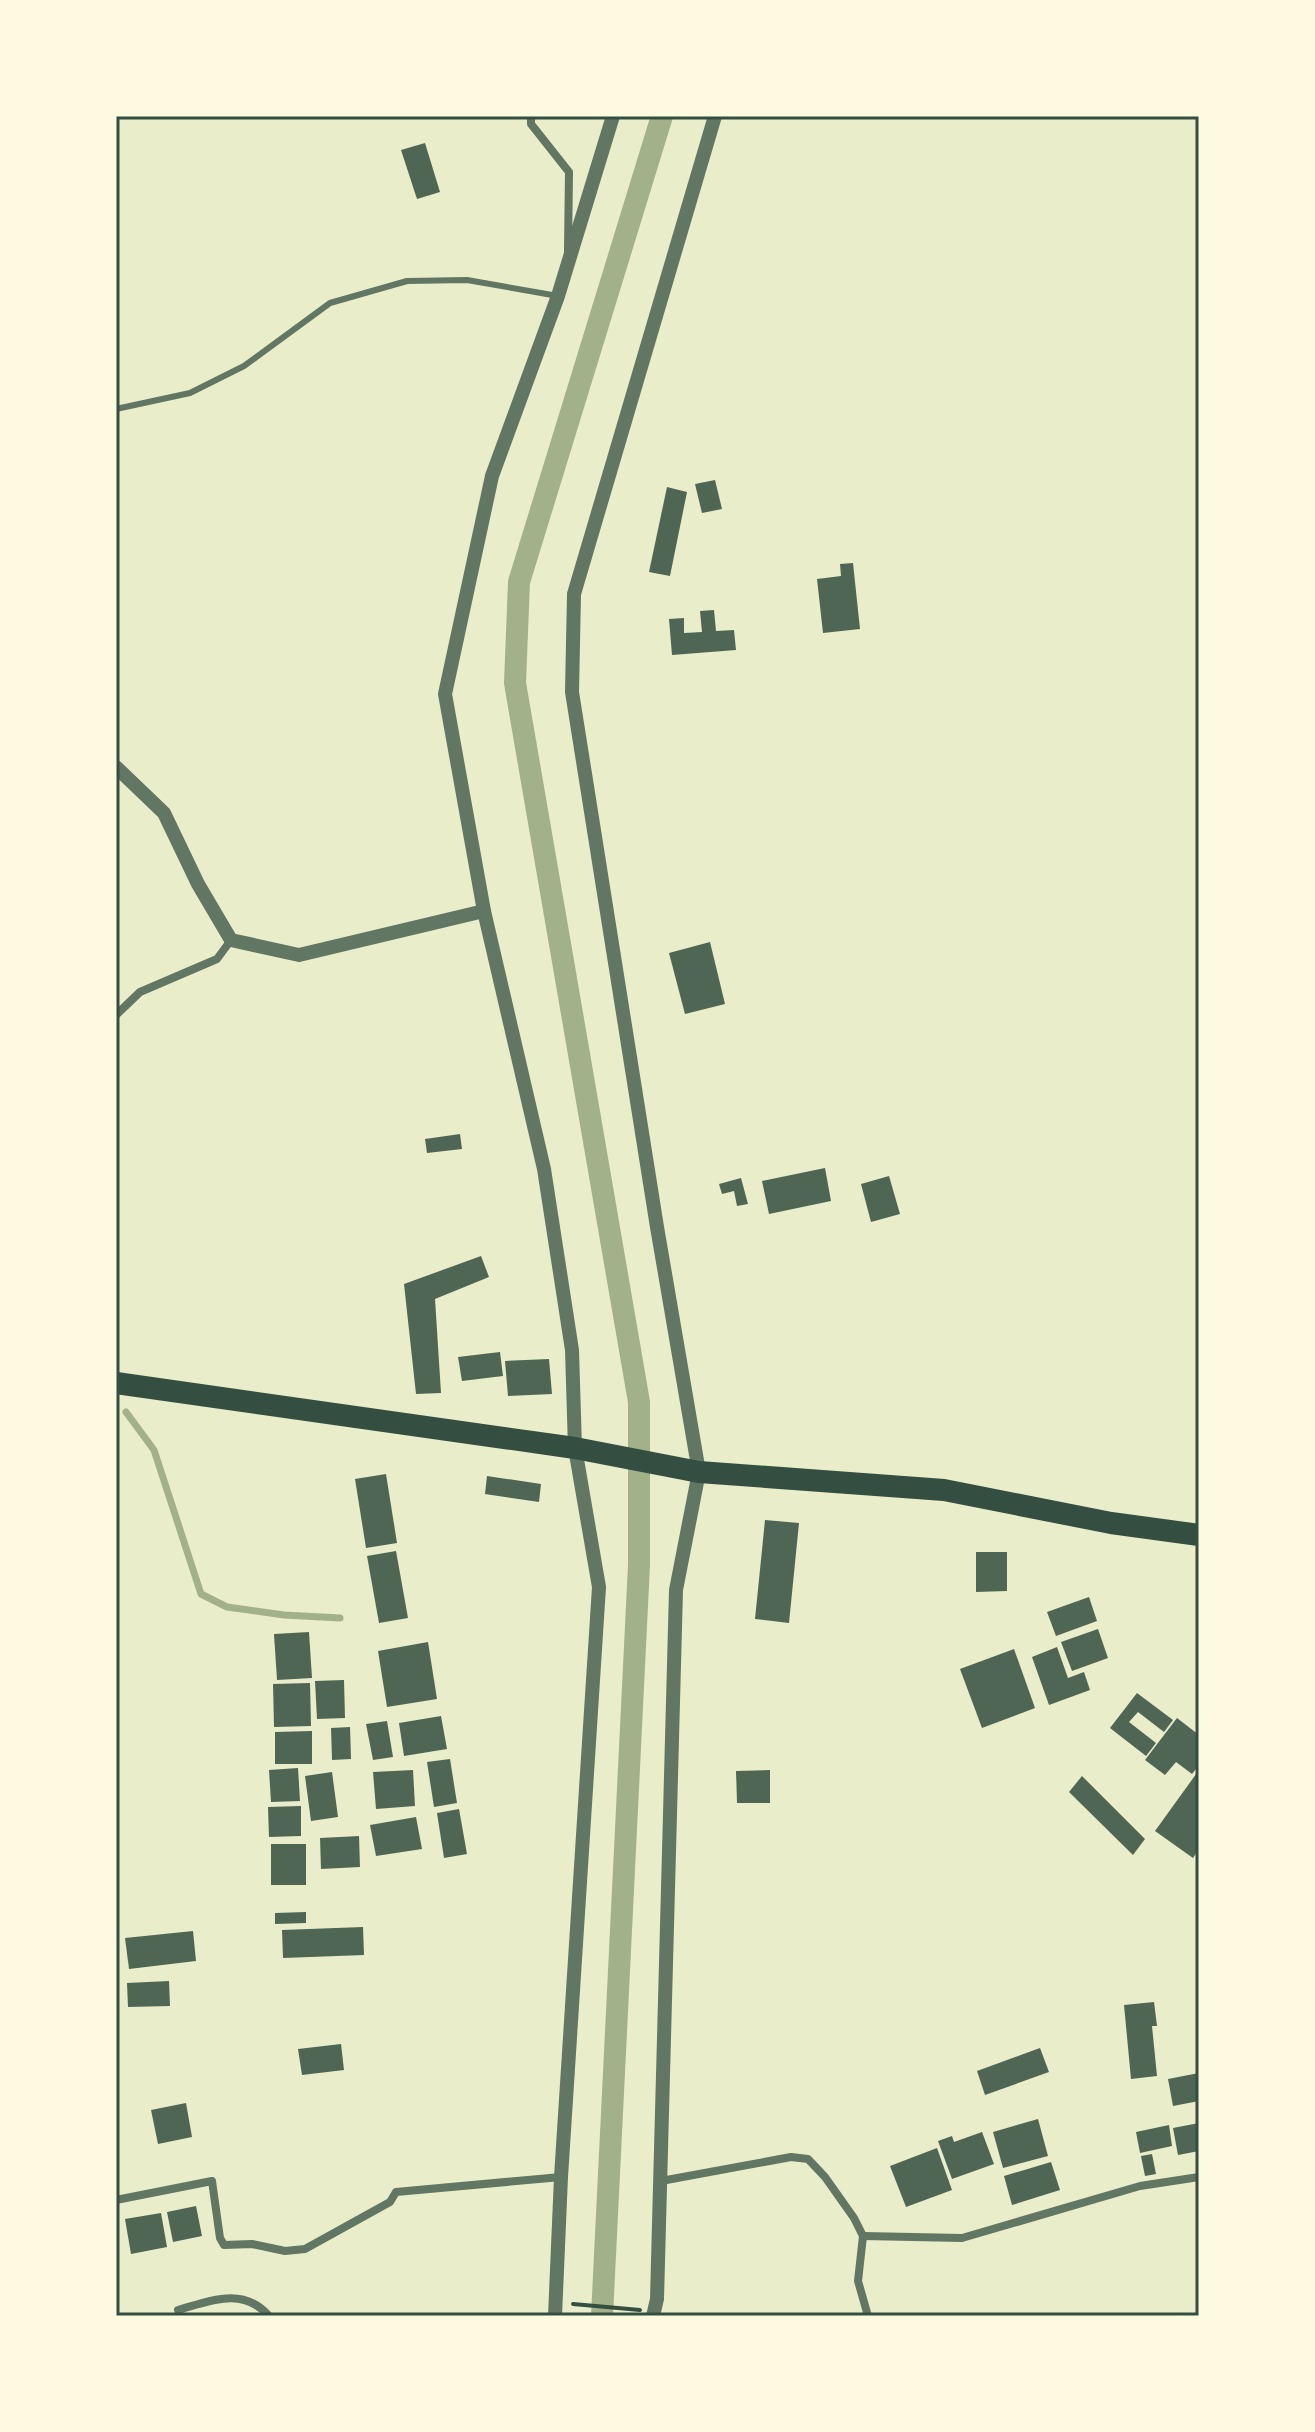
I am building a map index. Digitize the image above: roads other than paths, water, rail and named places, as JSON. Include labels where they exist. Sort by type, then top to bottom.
[{"type":"highway","points":[[116,1383],[575,1448],[699,1472],[944,1490],[1111,1523],[1199,1535]]},
{"type":"street","points":[[531,116],[531,124],[569,172],[568,263]]},
{"type":"street","points":[[555,2316],[599,1587],[575,1448],[572,1350],[544,1169],[484,911],[445,694],[492,476],[558,296],[613,116]]},
{"type":"street","points":[[647,2313],[657,2299],[676,1590],[699,1472],[572,692],[574,594],[715,116]]},
{"type":"street","points":[[116,767],[164,813],[198,884],[231,940],[299,955],[484,911]]},
{"type":"street","points":[[116,1015],[140,992],[217,959],[231,940]]},
{"type":"street","points":[[661,2181],[791,2157],[808,2159],[832,2187],[863,2236],[858,2281],[868,2316]]},
{"type":"street","points":[[116,2200],[212,2181],[220,2238],[224,2245],[252,2244],[285,2251],[305,2249],[390,2202],[396,2192],[561,2177]]},
{"type":"street","points":[[863,2236],[962,2238],[1140,2186],[1199,2177]]},
{"type":"street","points":[[178,2310],[229,2296],[247,2301],[269,2316]]},
{"type":"lane","points":[[116,409],[190,393],[244,366],[330,303],[407,281],[467,280],[558,296]]},
{"type":"waterway","points":[[602,2316],[639,1565],[639,1402],[515,683],[519,582],[662,116]]},
{"type":"waterway","points":[[126,1412],[154,1450],[201,1594],[227,1607],[284,1615],[340,1618]]}]
